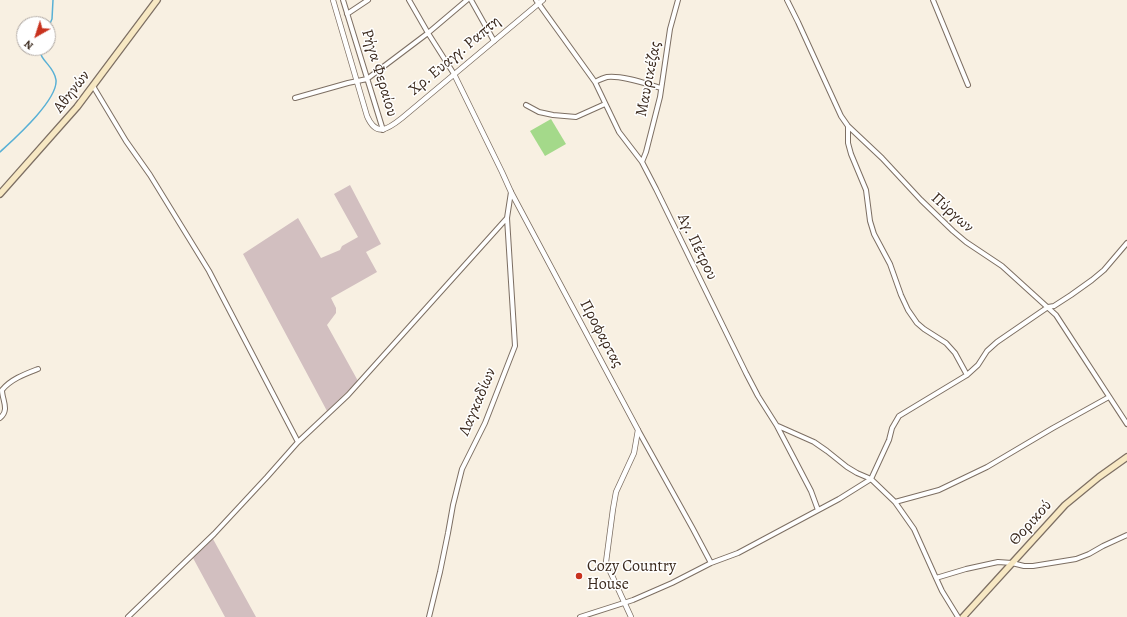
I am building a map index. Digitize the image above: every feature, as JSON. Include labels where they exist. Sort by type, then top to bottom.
[{"type":"main road","name":"Αθηνών","points":[[0,194],[78,107],[157,0]]},
{"type":"main road","name":"Θορικού","points":[[963,617],[1065,505],[1099,477],[1127,457]]},
{"type":"street","name":"Ρήγα Φεραίου","points":[[333,0],[367,116],[370,123],[376,129],[383,130],[343,0]]},
{"type":"street","points":[[347,14],[368,0]]},
{"type":"street","points":[[409,0],[454,74]]},
{"type":"street","points":[[295,98],[368,79],[467,0]]},
{"type":"street","points":[[471,0],[494,41]]},
{"type":"street","name":"Χρ. Ευαγγ. Ραπτη","points":[[383,130],[391,127],[494,41],[537,2],[543,0]]},
{"type":"street","name":"Μαυρικέζας","points":[[642,162],[646,152],[661,88],[670,29],[678,0]]},
{"type":"street","name":"Πύργων","points":[[787,0],[841,116],[848,126],[882,158],[921,200],[953,231],[966,242],[1002,266],[1056,315],[1127,424]]},
{"type":"street","points":[[933,0],[968,85]]},
{"type":"street","name":"Αγ. Πέτρου","points":[[537,2],[595,82],[619,132],[642,162],[746,373],[758,396],[778,426],[811,491],[818,510]]},
{"type":"street","name":"Προφαρτας","points":[[454,74],[511,192],[638,430]]},
{"type":"street","points":[[595,82],[609,77],[630,79],[661,88]]},
{"type":"street","points":[[93,86],[208,271],[298,442]]},
{"type":"street","points":[[526,106],[539,112],[552,115],[576,117],[605,104]]},
{"type":"street","points":[[848,126],[848,143],[866,190],[870,221],[874,234],[890,264],[908,310],[917,323],[946,343],[955,354],[967,375]]},
{"type":"street","name":"Λαγκαδίων","points":[[429,617],[462,469],[484,423],[515,346],[507,218],[511,192]]},
{"type":"street","points":[[128,617],[214,534],[267,478],[298,442],[348,395],[507,218]]},
{"type":"street","points":[[580,617],[624,603],[672,583],[711,563],[738,553],[839,499],[871,479],[889,440],[892,428],[899,416],[967,375],[978,365],[987,351],[997,342],[1048,307],[1054,306],[1092,280],[1104,270],[1127,243]]},
{"type":"street","points":[[0,418],[6,411],[2,390],[14,379],[38,369]]},
{"type":"street","points":[[895,502],[939,490],[987,468],[1053,428],[1109,397]]},
{"type":"street","points":[[778,426],[814,442],[847,467],[871,479],[895,502],[914,529],[936,578],[958,617]]},
{"type":"street","points":[[638,430],[711,563]]},
{"type":"street","points":[[631,617],[606,562],[616,492],[634,453],[638,430]]},
{"type":"street","points":[[936,578],[985,564],[998,562],[1033,566],[1076,559],[1127,535]]},
{"type":"shaded area","points":[[350,185],[381,244],[366,252],[377,272],[331,298],[336,308],[336,313],[327,325],[358,381],[327,411],[243,254],[298,218],[321,258],[340,250],[342,246],[358,237],[334,194]]},
{"type":"shaded area","points":[[213,539],[256,617],[225,617],[193,558]]},
{"type":"green space","points":[[551,119],[566,144],[545,156],[530,131]]},
{"type":"waterway","points":[[52,16],[53,0]]},
{"type":"waterway","points":[[0,152],[34,119],[50,98],[55,88],[56,80],[53,70],[42,56]]},
{"type":"place","name":"Cozy Country House","points":[[579,576]]}]
